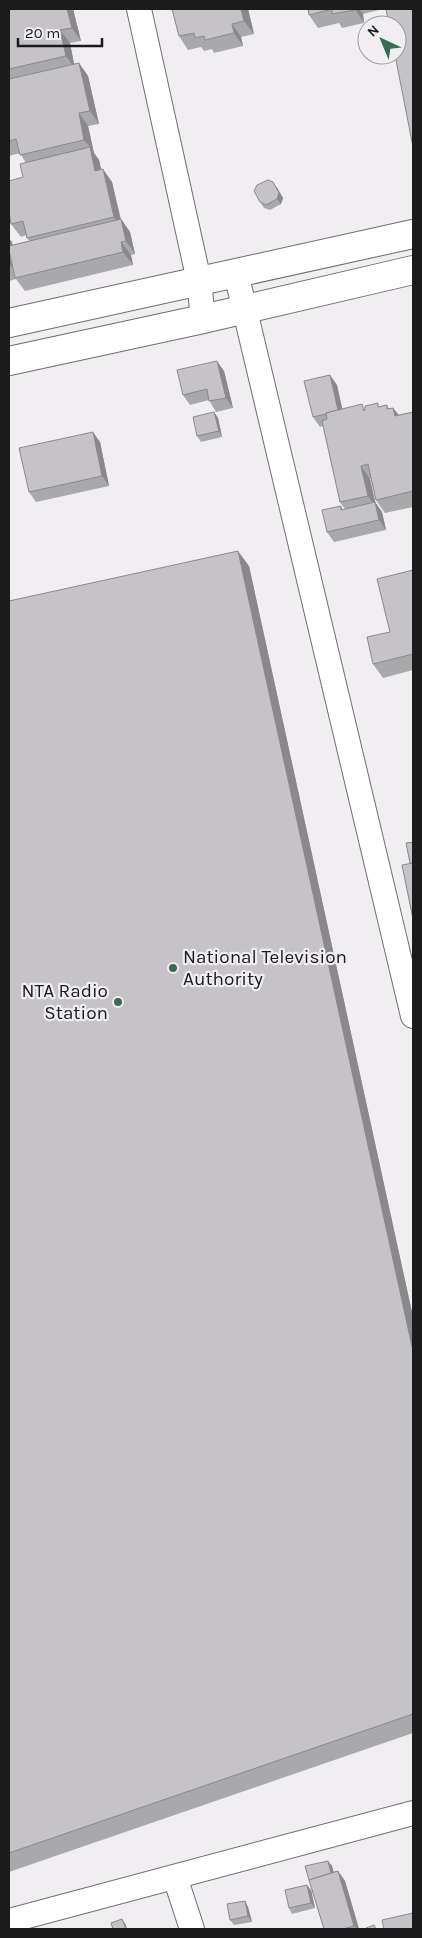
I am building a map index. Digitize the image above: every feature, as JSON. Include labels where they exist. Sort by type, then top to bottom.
[{"type":"street","points":[[139,9],[199,281],[203,319]]},
{"type":"street","points":[[9,323],[413,234]]},
{"type":"street","points":[[9,361],[203,319],[413,270]]},
{"type":"street","points":[[236,273],[413,1016]]},
{"type":"street","points":[[9,1921],[413,1813]]},
{"type":"street","points":[[175,1877],[192,1929]]},
{"type":"building","points":[[9,9],[67,9],[72,28],[60,30],[66,56],[9,69]]},
{"type":"building","points":[[172,9],[241,9],[244,21],[232,24],[234,33],[205,40],[204,36],[195,38],[194,33],[179,36]]},
{"type":"building","points":[[308,9],[332,9],[309,15]]},
{"type":"building","points":[[332,9],[355,9],[355,10],[332,14]]},
{"type":"building","points":[[386,9],[413,9],[413,147],[397,65],[407,65],[407,15],[387,15]]},
{"type":"building","points":[[79,63],[90,111],[79,113],[84,140],[20,155],[16,139],[9,141],[9,79]]},
{"type":"building","points":[[90,147],[95,171],[103,169],[114,217],[27,238],[23,221],[11,224],[9,212],[9,181],[23,177],[20,164]]},
{"type":"building","points":[[268,180],[273,182],[279,193],[277,199],[266,205],[260,202],[254,191],[257,185]]},
{"type":"building","points":[[121,219],[126,241],[121,242],[123,252],[15,278],[9,246]]},
{"type":"building","points":[[217,361],[226,398],[209,401],[207,389],[183,395],[177,370]]},
{"type":"building","points":[[330,375],[338,410],[313,417],[304,381]]},
{"type":"building","points":[[378,403],[378,407],[387,405],[387,409],[393,408],[395,416],[413,412],[413,491],[376,500],[368,464],[361,466],[368,496],[340,502],[322,421],[327,419],[326,413],[362,404],[364,411],[365,406]]},
{"type":"building","points":[[214,412],[219,431],[197,436],[193,417]]},
{"type":"building","points":[[93,432],[102,476],[29,492],[19,448]]},
{"type":"building","points":[[375,502],[379,520],[327,532],[322,510],[341,506],[341,510]]},
{"type":"building","name":"National Television Authority","points":[[238,551],[413,1351],[413,1714],[9,1853],[9,601]]},
{"type":"building","points":[[413,570],[413,654],[373,664],[367,637],[390,632],[377,579]]},
{"type":"building","points":[[413,842],[413,863],[410,863],[406,843]]},
{"type":"building","points":[[413,863],[413,919],[402,865]]},
{"type":"building","points":[[328,1861],[331,1873],[309,1880],[305,1866]]},
{"type":"building","points":[[338,1871],[354,1926],[343,1929],[324,1929],[309,1880]]},
{"type":"building","points":[[307,1885],[311,1903],[289,1908],[285,1890]]},
{"type":"building","points":[[245,1901],[248,1916],[230,1920],[227,1904]]},
{"type":"building","points":[[413,1913],[413,1929],[384,1929],[382,1920]]},
{"type":"building","points":[[122,1919],[126,1929],[113,1929],[111,1923]]},
{"type":"building","points":[[374,1925],[376,1929],[366,1928]]},
{"type":"place","name":"National Television Authority","points":[[173,968]]},
{"type":"place","name":"NTA Radio Station","points":[[118,1002]]}]
